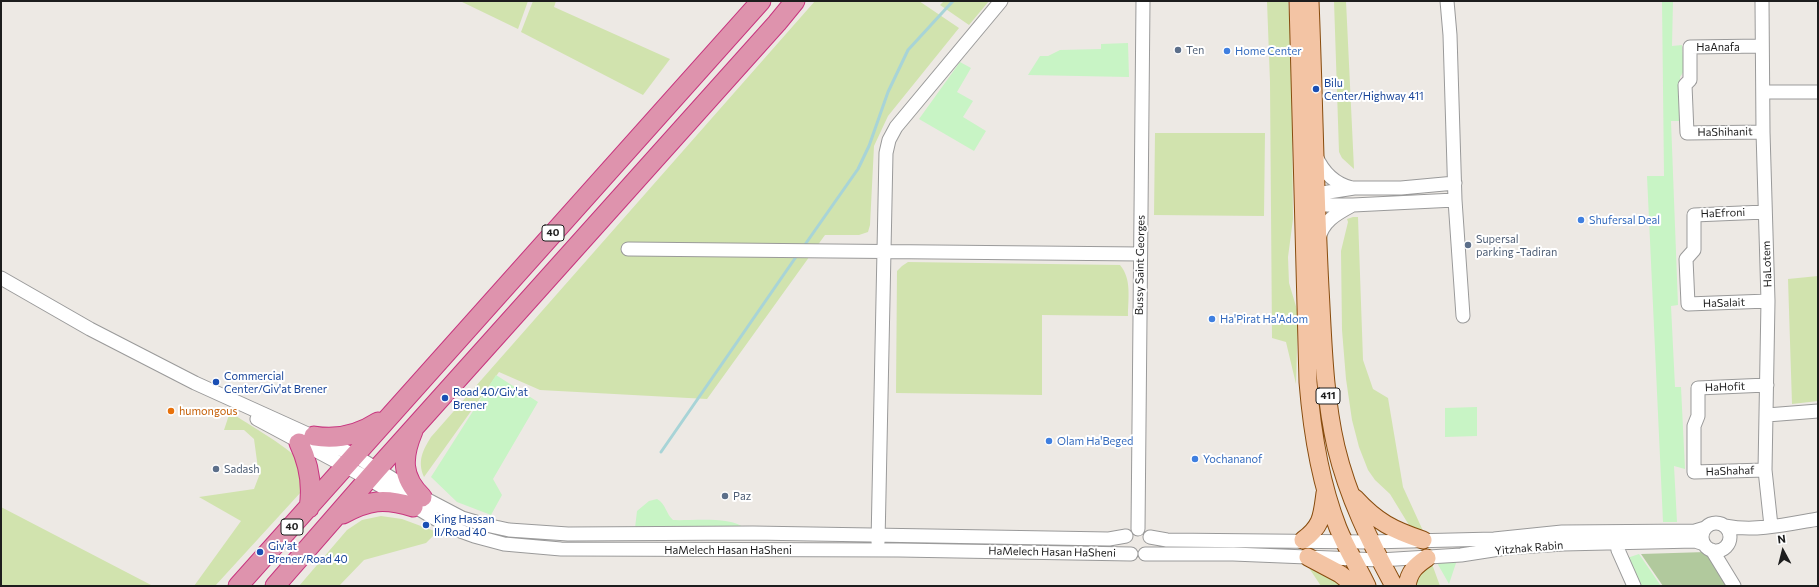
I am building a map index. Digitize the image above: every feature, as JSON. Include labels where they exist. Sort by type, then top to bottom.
[{"type":"highway","name":"40","points":[[238,586],[761,1]]},
{"type":"highway","name":"40","points":[[275,586],[416,425],[772,29],[795,1]]},
{"type":"highway","points":[[309,508],[311,492],[306,440],[340,438],[359,432],[381,420],[395,409]]},
{"type":"highway","points":[[329,525],[340,516],[369,502],[417,502],[407,478],[405,460],[409,442],[416,425]]},
{"type":"main road","name":"411","points":[[1298,1],[1312,200],[1318,243],[1322,336],[1328,398],[1336,446],[1350,492],[1370,542],[1394,586]]},
{"type":"main road","name":"411","points":[[1310,1],[1315,155],[1312,200],[1309,397],[1314,440],[1325,486],[1338,528],[1367,586]]},
{"type":"main road","points":[[1302,540],[1311,534],[1321,521],[1325,486]]},
{"type":"main road","points":[[1350,492],[1377,520],[1396,531],[1423,540]]},
{"type":"main road","points":[[1308,557],[1340,574],[1354,586]]},
{"type":"main road","points":[[1407,586],[1410,573],[1427,558]]},
{"type":"street","points":[[878,550],[884,166],[889,140],[896,127],[1001,1]]},
{"type":"street","name":"Bussy Saint Georges","points":[[1138,529],[1143,1]]},
{"type":"street","points":[[1447,1],[1450,34],[1455,200],[1463,316]]},
{"type":"street","name":"HaLotem","points":[[1762,1],[1764,92],[1763,132],[1768,301],[1765,470],[1769,526]]},
{"type":"street","name":"HaAnafa","points":[[1685,85],[1690,80],[1690,47],[1762,46]]},
{"type":"street","name":"HaShihanit","points":[[1685,85],[1687,133],[1763,132]]},
{"type":"street","points":[[1764,92],[1818,92]]},
{"type":"street","points":[[1315,155],[1319,164],[1331,177],[1342,185],[1354,188],[1401,188],[1455,183]]},
{"type":"street","points":[[1312,200],[1354,188]]},
{"type":"street","points":[[1312,200],[1352,205],[1455,200]]},
{"type":"street","points":[[1318,243],[1322,227],[1336,214],[1352,205]]},
{"type":"street","name":"HaEfroni","points":[[1694,250],[1694,215],[1765,212]]},
{"type":"street","points":[[628,249],[1140,254]]},
{"type":"street","name":"HaSalait","points":[[1694,250],[1686,259],[1688,304],[1768,301]]},
{"type":"street","points":[[1,272],[28,293]]},
{"type":"street","points":[[1,278],[28,293]]},
{"type":"street","name":"HaMelech Hasan HaSheni","points":[[28,293],[90,329],[350,461],[417,502],[449,527],[474,536],[504,544],[546,548],[878,550],[1131,554]]},
{"type":"street","name":"HaHofit","points":[[1694,426],[1698,416],[1698,388],[1766,385]]},
{"type":"street","points":[[1767,415],[1818,411]]},
{"type":"street","name":"HaShahaf","points":[[1694,426],[1694,472],[1765,470]]},
{"type":"street","name":"HaMelech Hasan HaSheni","points":[[417,502],[462,518],[509,530],[568,534],[752,533],[1109,539],[1126,536]]},
{"type":"street","points":[[1708,547],[1721,550],[1728,537],[1769,526],[1818,519]]},
{"type":"street","points":[[1715,523],[1728,537],[1732,583],[1708,547],[1702,535],[1705,528],[1715,523]]},
{"type":"street","name":"Yitzhak Rabin","points":[[1354,559],[1380,560],[1477,554],[1521,547],[1615,537],[1695,531],[1705,528]]},
{"type":"street","points":[[1354,559],[1233,554],[1145,554],[1136,556],[1131,554],[1125,547],[1126,536],[1132,531],[1138,529],[1143,530],[1150,536],[1167,540],[1302,540],[1370,542]]},
{"type":"street","name":"Yitzhak Rabin","points":[[1370,542],[1494,539],[1562,532],[1615,537],[1695,541],[1708,547]]},
{"type":"street","points":[[1145,554],[1152,546],[1150,536]]},
{"type":"street","points":[[1615,537],[1634,586]]},
{"type":"green space","points":[[460,1],[528,1],[518,29]]},
{"type":"green space","points":[[533,1],[556,1],[554,7],[670,59],[643,95],[521,32]]},
{"type":"green space","points":[[815,1],[919,1],[959,28],[888,116],[874,146],[870,225],[868,232],[859,235],[825,235],[707,399],[540,390],[499,372],[424,477],[421,461],[431,437]]},
{"type":"green space","points":[[944,1],[989,1],[969,25],[940,5]]},
{"type":"green space","points":[[1267,1],[1288,1],[1291,41],[1293,219],[1288,257],[1289,283],[1298,313],[1296,384],[1286,342],[1272,338],[1270,82]]},
{"type":"green space","points":[[1334,1],[1346,1],[1354,169],[1342,158],[1339,152]]},
{"type":"green space","points":[[1662,1],[1673,1],[1672,46],[1682,45],[1684,71],[1680,77],[1680,121],[1671,121],[1678,305],[1671,306],[1675,387],[1681,387],[1685,469],[1674,466],[1677,522],[1663,522],[1647,176],[1664,176]]},
{"type":"green space","points":[[1128,43],[1129,77],[1028,75],[1040,56],[1048,56],[1060,50],[1101,49],[1101,44]]},
{"type":"green space","points":[[960,62],[971,68],[957,92],[973,101],[963,117],[986,131],[974,151],[919,119]]},
{"type":"green space","points":[[1155,133],[1265,133],[1264,216],[1154,215]]},
{"type":"green space","points":[[1358,217],[1363,360],[1373,389],[1388,398],[1403,487],[1424,533],[1415,535],[1390,494],[1375,480],[1368,470],[1359,447],[1352,420],[1346,379],[1342,330],[1341,251],[1348,222],[1347,219]]},
{"type":"green space","points":[[908,262],[1120,265],[1124,271],[1128,283],[1128,316],[1042,315],[1042,395],[896,393],[897,271]]},
{"type":"green space","points":[[1818,276],[1818,401],[1792,404],[1788,279]]},
{"type":"green space","points":[[496,375],[538,402],[493,479],[502,495],[491,515],[457,502],[431,477]]},
{"type":"green space","points":[[1477,407],[1477,436],[1445,437],[1445,408]]},
{"type":"green space","points":[[230,412],[281,445],[298,459],[304,468],[301,492],[215,586],[194,586],[241,521],[199,497],[254,489],[259,476],[254,439],[244,430],[224,430]]},
{"type":"green space","points":[[657,499],[673,520],[721,520],[738,524],[744,528],[635,528],[637,511],[649,501]]},
{"type":"green space","points":[[1,507],[153,586],[1,586]]},
{"type":"green space","points":[[381,516],[402,519],[437,532],[426,543],[364,560],[339,586],[299,586],[347,530],[362,520]]},
{"type":"green space","points":[[1706,552],[1715,557],[1729,586],[1663,586],[1641,554]]},
{"type":"green space","points":[[1639,554],[1661,586],[1640,586],[1624,559]]},
{"type":"green space","points":[[1457,560],[1449,584],[1436,561]]},
{"type":"green space","points":[[1432,564],[1440,586],[1418,586],[1413,578]]},
{"type":"green space","points":[[1309,568],[1338,581],[1343,586],[1321,586]]},
{"type":"waterway","points":[[804,246],[858,169],[869,146],[888,92],[908,50],[953,1]]},
{"type":"waterway","points":[[661,452],[798,254]]},
{"type":"place","name":"Ten","points":[[1178,50]]},
{"type":"place","name":"Home Center","points":[[1227,51]]},
{"type":"place","name":"Bilu Center/Highway 411","points":[[1316,89]]},
{"type":"place","name":"Shufersal Deal","points":[[1581,220]]},
{"type":"place","name":"Supersal parking -Tadiran","points":[[1468,245]]},
{"type":"place","name":"Ha'Pirat Ha'Adom","points":[[1212,319]]},
{"type":"place","name":"Commercial Center/Giv'at Brener","points":[[216,382]]},
{"type":"place","name":"Road 40/Giv'at Brener","points":[[445,398]]},
{"type":"place","name":"humongous","points":[[171,411]]},
{"type":"place","name":"Olam Ha'Beged","points":[[1049,441]]},
{"type":"place","name":"Yochananof","points":[[1195,459]]},
{"type":"place","name":"Sadash","points":[[216,469]]},
{"type":"place","name":"Paz","points":[[725,496]]},
{"type":"place","name":"King Hassan II/Road 40","points":[[426,525]]},
{"type":"place","name":"Giv'at Brener/Road 40","points":[[260,552]]}]
